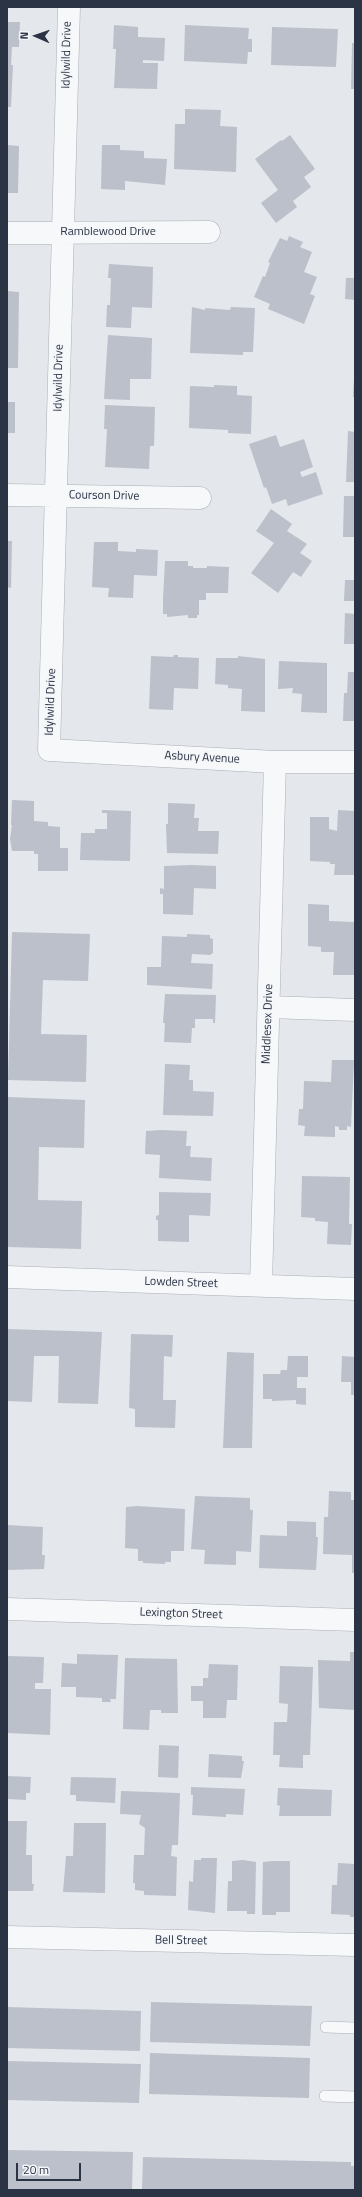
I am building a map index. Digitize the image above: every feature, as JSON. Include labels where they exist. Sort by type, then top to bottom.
[{"type":"street","name":"Idylwild Drive","points":[[50,750],[69,7]]},
{"type":"street","name":"Ramblewood Drive","points":[[7,233],[209,232]]},
{"type":"street","name":"Courson Drive","points":[[7,495],[200,498]]},
{"type":"street","name":"Asbury Avenue","points":[[50,750],[275,762],[355,762]]},
{"type":"street","name":"Middlesex Drive","points":[[261,1285],[275,762]]},
{"type":"street","points":[[269,1007],[355,1010]]},
{"type":"street","name":"Lowden Street","points":[[7,1277],[355,1289]]},
{"type":"street","name":"Lexington Street","points":[[7,1609],[355,1620]]},
{"type":"street","name":"Bell Street","points":[[7,1937],[355,1945]]},
{"type":"lane","points":[[326,2027],[355,2028]]},
{"type":"lane","points":[[325,2096],[355,2097]]},
{"type":"building","points":[[7,22],[20,22],[19,47],[12,47],[11,65],[13,65],[11,107],[7,107]]},
{"type":"building","points":[[114,25],[138,27],[138,37],[165,38],[164,61],[143,60],[143,63],[158,63],[157,89],[114,88],[116,49],[113,49]]},
{"type":"building","points":[[185,25],[249,28],[248,39],[252,39],[252,52],[248,52],[247,64],[184,61]]},
{"type":"building","points":[[272,27],[338,29],[336,67],[271,65]]},
{"type":"building","points":[[352,43],[355,43],[355,89],[351,89]]},
{"type":"building","points":[[185,109],[221,110],[220,126],[237,127],[236,172],[174,169],[175,124],[185,124]]},
{"type":"building","points":[[290,135],[315,169],[304,177],[311,187],[293,201],[297,207],[276,223],[261,203],[278,190],[255,159]]},
{"type":"building","points":[[7,145],[19,146],[18,193],[7,193]]},
{"type":"building","points":[[102,145],[120,145],[120,150],[144,151],[144,158],[167,159],[165,185],[125,181],[125,190],[101,189]]},
{"type":"building","points":[[289,236],[303,242],[300,247],[312,252],[304,272],[317,277],[310,294],[315,296],[304,324],[268,309],[270,304],[254,297],[263,276],[265,277],[270,263],[268,262],[280,238],[287,241]]},
{"type":"building","points":[[109,264],[153,267],[152,308],[132,307],[131,328],[106,327],[107,305],[110,305],[111,278],[108,278]]},
{"type":"building","points":[[346,278],[355,278],[355,300],[345,299]]},
{"type":"building","points":[[7,291],[19,292],[18,368],[7,368]]},
{"type":"building","points":[[192,307],[205,310],[205,308],[230,310],[231,307],[255,308],[253,352],[243,352],[243,355],[190,353]]},
{"type":"building","points":[[108,335],[152,338],[151,379],[130,379],[130,400],[104,399]]},
{"type":"building","points":[[354,378],[355,397],[353,397]]},
{"type":"building","points":[[214,385],[237,386],[237,395],[252,396],[251,434],[228,433],[228,430],[189,428],[190,386],[214,387]]},
{"type":"building","points":[[7,402],[15,402],[15,433],[7,433]]},
{"type":"building","points":[[105,405],[155,407],[154,446],[150,446],[149,469],[105,467],[107,429],[104,429]]},
{"type":"building","points":[[348,431],[355,432],[355,482],[346,482]]},
{"type":"building","points":[[276,435],[280,447],[304,439],[313,467],[300,472],[302,477],[316,472],[323,494],[288,506],[286,499],[272,504],[266,487],[264,488],[249,444]]},
{"type":"building","points":[[344,496],[355,496],[355,537],[343,537]]},
{"type":"building","points":[[271,509],[292,524],[287,531],[307,544],[300,553],[312,561],[301,577],[293,572],[278,593],[251,573],[274,543],[256,531]]},
{"type":"building","points":[[7,541],[12,541],[11,588],[7,587]]},
{"type":"building","points":[[94,542],[118,542],[118,551],[136,552],[136,549],[158,550],[157,576],[134,575],[133,598],[108,597],[109,588],[92,587]]},
{"type":"building","points":[[165,561],[188,561],[188,566],[193,566],[193,568],[207,568],[207,566],[229,567],[228,593],[206,593],[206,600],[199,600],[199,615],[197,615],[197,618],[188,618],[188,615],[167,617],[167,614],[163,614]]},
{"type":"building","points":[[345,580],[355,580],[355,601],[344,601]]},
{"type":"building","points":[[345,613],[355,614],[355,644],[344,644]]},
{"type":"building","points":[[174,655],[178,655],[178,657],[199,658],[198,689],[174,688],[173,710],[149,709],[151,656],[173,657]]},
{"type":"building","points":[[238,656],[265,659],[265,712],[241,711],[242,689],[228,688],[228,685],[215,684],[216,658],[238,658]]},
{"type":"building","points":[[279,661],[327,663],[327,713],[301,712],[302,694],[292,693],[293,688],[278,689]]},
{"type":"building","points":[[348,672],[355,672],[355,721],[343,721],[344,693],[347,693]]},
{"type":"building","points":[[12,800],[34,801],[34,821],[48,822],[48,826],[60,827],[60,848],[68,848],[68,871],[38,871],[38,854],[34,854],[34,851],[12,851],[10,839],[12,825]]},
{"type":"building","points":[[168,803],[195,804],[194,818],[199,818],[198,831],[219,831],[218,854],[167,853],[166,824],[168,824]]},
{"type":"building","points":[[102,810],[131,811],[130,861],[80,860],[81,833],[95,833],[95,829],[107,829],[107,813],[102,813]]},
{"type":"building","points":[[338,810],[355,811],[355,875],[334,875],[335,864],[330,864],[330,862],[310,861],[310,817],[329,817],[329,829],[337,831]]},
{"type":"building","points":[[164,866],[216,866],[216,889],[194,888],[193,915],[163,914],[163,894],[160,894],[160,888],[164,889]]},
{"type":"building","points":[[308,904],[329,905],[329,921],[355,922],[355,975],[333,975],[334,952],[321,952],[321,947],[308,946]]},
{"type":"building","points":[[12,932],[90,934],[88,981],[43,980],[41,1034],[87,1035],[86,1082],[8,1080]]},
{"type":"building","points":[[187,934],[210,935],[210,938],[213,939],[213,953],[210,955],[192,954],[191,963],[213,964],[212,989],[147,985],[147,967],[161,967],[162,936],[187,937]]},
{"type":"building","points":[[165,994],[216,995],[215,1023],[213,1023],[213,1019],[195,1019],[195,1028],[192,1028],[191,1043],[164,1042],[165,1023],[163,1023]]},
{"type":"building","points":[[332,1060],[354,1060],[351,1127],[347,1126],[347,1130],[339,1130],[339,1127],[335,1126],[335,1137],[304,1136],[305,1126],[298,1125],[299,1109],[303,1109],[304,1081],[331,1082]]},
{"type":"building","points":[[165,1064],[190,1065],[189,1080],[193,1080],[193,1091],[214,1092],[213,1116],[163,1115]]},
{"type":"building","points":[[8,1097],[85,1100],[84,1148],[39,1147],[38,1200],[82,1201],[81,1249],[7,1247]]},
{"type":"building","points":[[146,1131],[187,1131],[186,1146],[191,1146],[190,1157],[212,1158],[211,1181],[159,1178],[160,1155],[145,1154]]},
{"type":"building","points":[[302,1176],[350,1177],[349,1224],[352,1224],[351,1245],[327,1244],[328,1222],[315,1221],[315,1218],[301,1217]]},
{"type":"building","points":[[159,1192],[211,1193],[210,1216],[189,1215],[189,1242],[158,1241],[158,1220],[156,1220],[156,1216],[159,1215]]},
{"type":"building","points":[[7,1329],[102,1332],[98,1404],[58,1403],[59,1356],[34,1356],[32,1402],[7,1401]]},
{"type":"building","points":[[131,1334],[173,1335],[172,1357],[164,1356],[163,1400],[176,1400],[175,1428],[135,1427],[135,1409],[129,1408]]},
{"type":"building","points":[[227,1352],[254,1353],[252,1448],[223,1448]]},
{"type":"building","points":[[288,1356],[308,1356],[308,1377],[297,1377],[297,1388],[306,1388],[306,1405],[296,1404],[296,1400],[272,1401],[272,1399],[263,1399],[263,1374],[280,1374],[281,1370],[287,1370]]},
{"type":"building","points":[[342,1356],[355,1357],[355,1395],[351,1395],[351,1382],[341,1382]]},
{"type":"building","points":[[329,1491],[351,1492],[351,1500],[355,1500],[355,1573],[352,1573],[352,1555],[323,1554],[324,1517],[328,1517]]},
{"type":"building","points":[[195,1496],[250,1498],[250,1510],[253,1510],[251,1552],[236,1551],[236,1565],[204,1564],[205,1550],[191,1549]]},
{"type":"building","points":[[137,1506],[185,1509],[184,1551],[171,1551],[171,1562],[165,1562],[165,1564],[143,1563],[143,1561],[138,1561],[138,1549],[125,1548],[126,1507]]},
{"type":"building","points":[[287,1521],[316,1522],[316,1537],[318,1537],[316,1570],[259,1568],[260,1535],[287,1536]]},
{"type":"building","points":[[7,1525],[43,1527],[42,1555],[45,1555],[44,1569],[7,1570]]},
{"type":"building","points":[[350,1652],[355,1652],[355,1710],[319,1708],[318,1660],[350,1661]]},
{"type":"building","points":[[77,1654],[118,1655],[116,1699],[110,1699],[111,1702],[102,1702],[102,1698],[76,1697],[76,1687],[61,1687],[62,1663],[77,1664]]},
{"type":"building","points":[[7,1656],[44,1657],[43,1683],[35,1683],[35,1689],[51,1689],[50,1735],[7,1733]]},
{"type":"building","points":[[125,1658],[177,1659],[178,1713],[161,1713],[161,1710],[150,1710],[149,1730],[123,1729]]},
{"type":"building","points":[[209,1664],[238,1665],[237,1700],[227,1700],[226,1718],[203,1718],[203,1701],[191,1701],[191,1686],[203,1686],[203,1678],[208,1678]]},
{"type":"building","points":[[280,1666],[313,1667],[310,1755],[303,1755],[303,1768],[279,1767],[280,1755],[273,1755],[274,1722],[287,1722],[288,1704],[279,1703]]},
{"type":"building","points":[[159,1745],[179,1746],[178,1778],[158,1777]]},
{"type":"building","points":[[209,1754],[242,1756],[242,1761],[244,1761],[241,1778],[208,1777]]},
{"type":"building","points":[[7,1776],[31,1777],[30,1793],[26,1793],[26,1800],[7,1799]]},
{"type":"building","points":[[71,1777],[116,1778],[115,1803],[76,1801],[76,1795],[70,1795]]},
{"type":"building","points":[[191,1787],[245,1789],[243,1815],[226,1814],[226,1817],[192,1815],[193,1795],[191,1795]]},
{"type":"building","points":[[278,1788],[332,1790],[331,1816],[279,1816],[280,1806],[277,1805]]},
{"type":"building","points":[[121,1791],[180,1793],[178,1845],[172,1845],[171,1856],[177,1857],[176,1896],[144,1895],[144,1891],[135,1890],[135,1883],[133,1883],[134,1855],[144,1855],[145,1828],[139,1824],[141,1815],[120,1814]]},
{"type":"building","points":[[7,1821],[27,1821],[26,1855],[32,1855],[33,1891],[7,1891]]},
{"type":"building","points":[[74,1823],[106,1823],[105,1893],[63,1892],[66,1856],[73,1856]]},
{"type":"building","points":[[201,1858],[217,1858],[215,1913],[188,1910],[189,1881],[193,1882],[194,1860],[201,1860]]},
{"type":"building","points":[[243,1860],[256,1862],[255,1914],[247,1914],[247,1911],[227,1911],[228,1881],[232,1881],[232,1861]]},
{"type":"building","points":[[290,1861],[290,1912],[276,1912],[276,1915],[262,1915],[263,1862]]},
{"type":"building","points":[[338,1863],[355,1864],[355,1917],[350,1917],[350,1915],[331,1914],[332,1885],[337,1885]]},
{"type":"building","points":[[151,2002],[312,2006],[310,2046],[150,2042]]},
{"type":"building","points":[[7,2007],[141,2011],[140,2051],[7,2048]]},
{"type":"building","points":[[150,2053],[310,2058],[309,2098],[149,2094]]},
{"type":"building","points":[[7,2061],[141,2064],[139,2103],[7,2100]]},
{"type":"building","points":[[7,2150],[133,2152],[132,2190],[7,2190]]},
{"type":"building","points":[[143,2157],[351,2162],[351,2166],[355,2166],[355,2190],[142,2190]]}]
